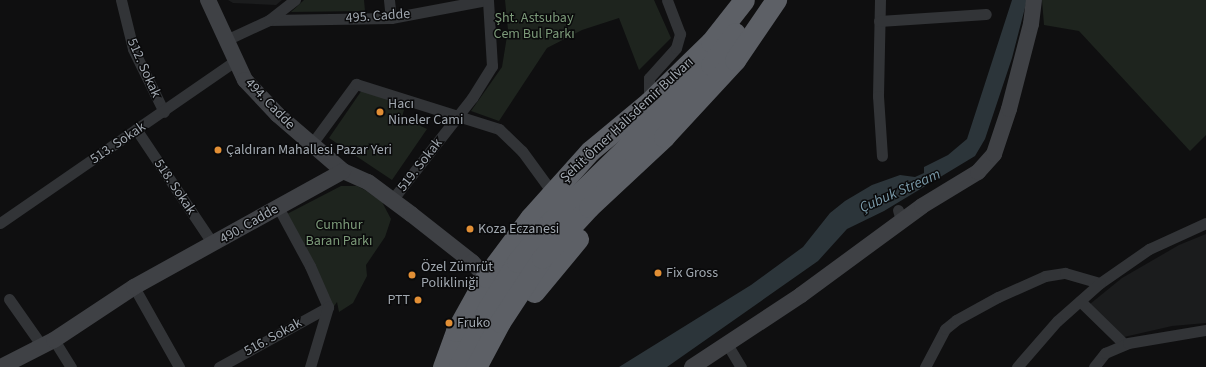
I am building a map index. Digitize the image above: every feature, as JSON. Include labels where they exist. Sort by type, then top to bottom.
[{"type":"highway","name":"Şehit Ömer Halisdemir Bulvarı","points":[[655,120],[710,42],[744,0]]},
{"type":"highway","name":"Şehit Ömer Halisdemir Bulvarı","points":[[459,367],[487,310],[517,262],[552,220],[711,66],[745,20],[755,0]]},
{"type":"highway","name":"Şehit Ömer Halisdemir Bulvarı","points":[[443,367],[463,318],[486,277],[524,225],[552,192],[590,151],[655,120],[735,60],[778,0]]},
{"type":"highway","name":"Şehit Ömer Halisdemir Bulvarı","points":[[492,367],[527,301],[562,257],[675,143],[716,96],[755,46],[778,0]]},
{"type":"highway","points":[[476,367],[500,322],[542,258],[589,207],[655,120]]},
{"type":"highway","points":[[524,225],[520,239],[521,248],[528,256],[541,263],[552,262],[562,257]]},
{"type":"highway","points":[[500,266],[516,268],[528,279],[527,301],[507,313],[493,309],[484,297],[486,277],[500,266]]},
{"type":"highway","points":[[463,318],[472,311],[492,316],[498,320],[505,330],[503,344]]},
{"type":"street","name":"512. Sokak","points":[[121,0],[133,49],[164,112]]},
{"type":"street","name":"494. Cadde","points":[[208,0],[245,80],[311,145],[343,171]]},
{"type":"street","points":[[226,40],[269,20],[295,0]]},
{"type":"street","points":[[389,0],[391,18]]},
{"type":"street","name":"495. Cadde","points":[[269,20],[391,18],[487,0]]},
{"type":"street","name":"519. Sokak","points":[[392,200],[458,116],[492,66],[492,45],[487,0]]},
{"type":"street","points":[[655,120],[649,78],[676,48],[680,34],[667,0]]},
{"type":"street","points":[[880,0],[878,96],[882,156]]},
{"type":"street","points":[[692,367],[801,294],[899,215],[978,172],[994,154],[1011,101],[1031,24],[1034,0]]},
{"type":"street","points":[[879,21],[986,14]]},
{"type":"street","name":"513. Sokak","points":[[0,224],[136,129],[164,112],[235,61]]},
{"type":"street","points":[[311,145],[356,84],[498,129],[522,151],[552,192]]},
{"type":"street","name":"518. Sokak","points":[[136,129],[213,244]]},
{"type":"street","points":[[343,171],[368,182],[472,262],[486,277]]},
{"type":"street","name":"490. Cadde","points":[[1,367],[48,343],[134,287],[343,171]]},
{"type":"street","points":[[278,207],[310,266],[328,306],[310,367]]},
{"type":"street","points":[[1017,367],[1057,321],[1100,283],[1149,249],[1206,223]]},
{"type":"street","points":[[926,367],[945,329],[956,320],[998,297],[1045,276],[1065,273],[1100,283]]},
{"type":"street","points":[[134,287],[178,367]]},
{"type":"street","points":[[9,299],[71,367]]},
{"type":"street","points":[[1080,301],[1124,344]]},
{"type":"street","name":"516. Sokak","points":[[219,367],[328,306]]},
{"type":"street","points":[[1094,367],[1105,353],[1124,344],[1206,330]]},
{"type":"street","points":[[727,344],[741,367]]},
{"type":"shaded area","points":[[228,0],[282,0],[276,5],[233,3]]},
{"type":"shaded area","points":[[1206,234],[1206,323],[1172,326],[1124,337],[1090,304],[1122,278],[1179,245]]},
{"type":"green space","points":[[304,0],[364,0],[365,11],[291,12]]},
{"type":"green space","name":"Şht. Astsubay Cem Bul Parkı","points":[[505,0],[654,0],[671,38],[639,70],[619,18],[582,30],[547,48],[499,121],[471,111],[502,67],[508,30]]},
{"type":"green space","points":[[1042,0],[1206,0],[1206,135],[1190,151],[1079,31],[1044,25]]},
{"type":"green space","points":[[362,90],[406,103],[402,117],[427,129],[392,180],[329,138]]},
{"type":"green space","name":"Cumhur Baran Parkı","points":[[341,186],[357,186],[365,190],[382,202],[391,219],[385,237],[366,265],[367,276],[353,303],[339,312],[337,302],[330,312],[287,214]]},
{"type":"water","name":"Çubuk Stream","points":[[1012,0],[1027,0],[1012,58],[985,139],[975,156],[884,211],[847,229],[818,261],[667,367],[619,367],[751,285],[803,247],[830,213],[845,201],[872,185],[900,175],[915,177],[924,173],[924,167],[948,155],[967,139]]},
{"type":"place","name":"Hacı Nineler Cami","points":[[380,112]]},
{"type":"place","name":"Çaldıran Mahallesi Pazar Yeri","points":[[218,150]]},
{"type":"place","name":"Koza Eczanesi","points":[[470,229]]},
{"type":"place","name":"Fix Gross","points":[[658,273]]},
{"type":"place","name":"Özel Zümrüt Polikliniği","points":[[412,275]]},
{"type":"place","name":"PTT","points":[[418,300]]},
{"type":"place","name":"Fruko","points":[[449,323]]}]
